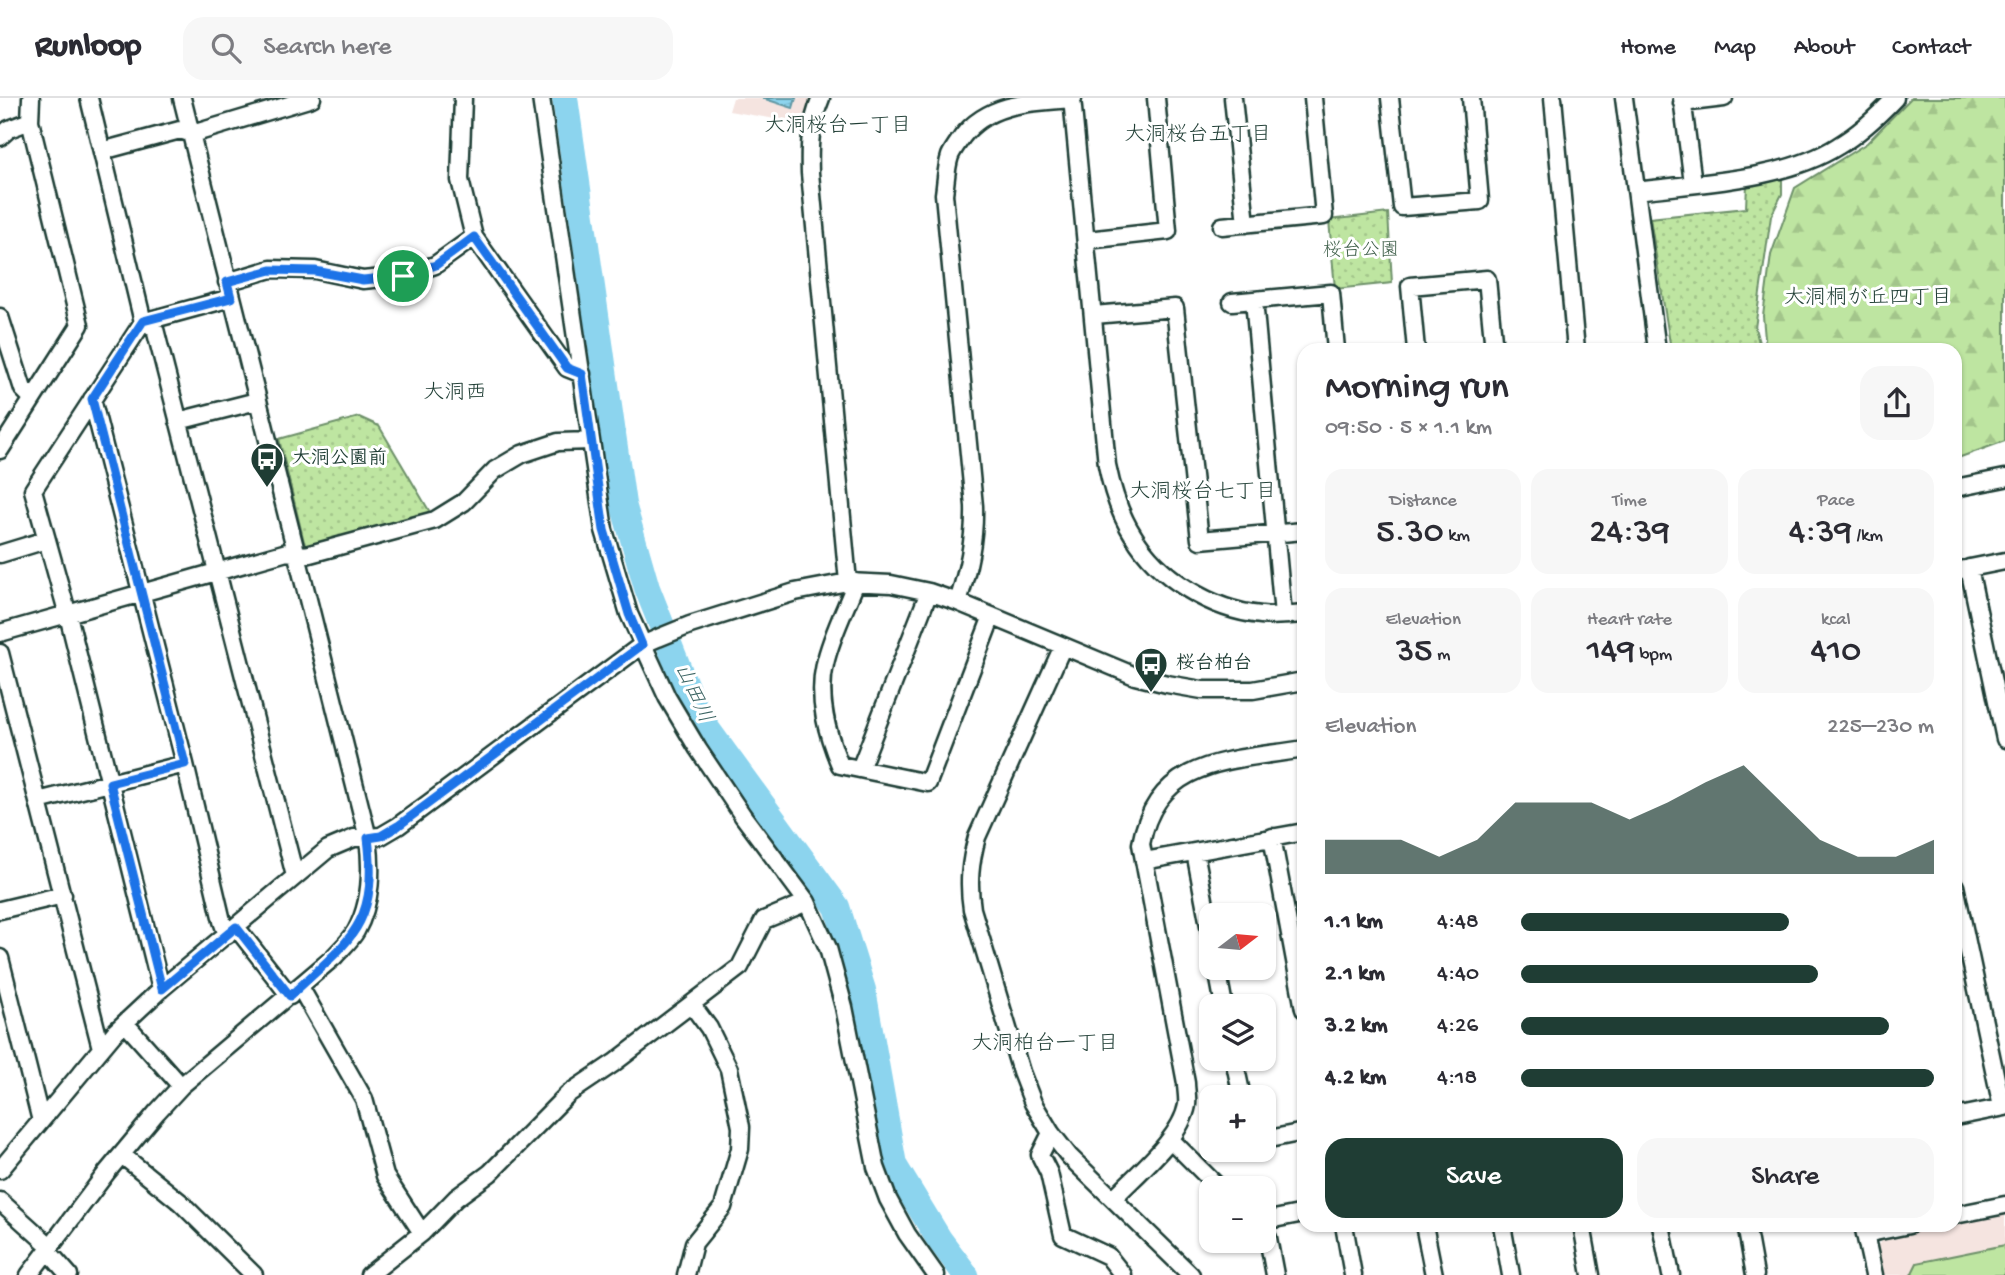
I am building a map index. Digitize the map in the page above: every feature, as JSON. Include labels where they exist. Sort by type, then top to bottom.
[{"type":"street","points":[[0,450],[80,325],[30,121],[31,98]]},
{"type":"street","points":[[89,98],[143,321],[155,329],[295,876]]},
{"type":"street","points":[[29,1275],[122,1155],[181,1086],[334,957],[356,932],[368,902],[372,867],[368,838],[182,98]]},
{"type":"street","points":[[102,150],[180,130],[192,134],[267,105],[312,98]]},
{"type":"street","points":[[463,98],[460,180],[474,237],[567,368],[582,374]]},
{"type":"street","points":[[541,98],[604,530],[629,614],[667,697],[698,749],[743,816],[807,902],[828,947],[844,1007],[876,1167],[888,1199],[936,1275]]},
{"type":"street","points":[[821,98],[812,118],[809,142],[810,173],[852,582],[825,665],[823,707],[828,736],[841,765],[928,783],[992,615]]},
{"type":"street","points":[[1087,240],[1168,231],[1156,98]]},
{"type":"street","points":[[1233,98],[1246,224]]},
{"type":"street","points":[[1222,226],[1324,216],[1313,98]]},
{"type":"street","points":[[1390,98],[1402,207],[1480,201],[1471,98]]},
{"type":"street","points":[[1553,98],[1575,343]]},
{"type":"street","points":[[1624,98],[1656,343]]},
{"type":"street","points":[[1693,183],[1682,100],[1724,98]]},
{"type":"street","points":[[958,602],[971,557],[974,506],[944,194],[946,172],[951,153],[968,130],[990,114],[1007,106],[1072,99],[1107,465],[1113,493],[1133,536],[1143,550],[1171,577],[1194,593],[1226,607],[1260,615],[1297,614]]},
{"type":"street","points":[[1636,191],[1768,173],[1805,162],[1837,147],[1865,127],[1890,100]]},
{"type":"street","points":[[0,137],[9,128],[30,121]]},
{"type":"street","points":[[162,989],[68,615],[33,490],[143,321],[229,290],[271,270],[315,271],[363,280],[403,276],[436,265],[474,237]]},
{"type":"street","points":[[1415,343],[1410,286],[1487,279],[1493,343]]},
{"type":"street","points":[[1232,302],[1331,293],[1335,343]]},
{"type":"street","points":[[1254,300],[1283,615]]},
{"type":"street","points":[[1094,316],[1175,309],[1200,540],[1297,532]]},
{"type":"street","points":[[0,317],[23,389],[32,398]]},
{"type":"street","points":[[92,399],[222,921],[295,991],[364,1099],[385,1176],[422,1233]]},
{"type":"street","points":[[178,421],[257,401]]},
{"type":"street","points":[[0,633],[287,552],[306,555],[435,520],[464,502],[495,470],[522,454],[558,442],[591,441]]},
{"type":"street","points":[[1962,487],[2005,478]]},
{"type":"street","points":[[0,554],[46,540]]},
{"type":"street","points":[[2005,561],[1962,570],[2005,739]]},
{"type":"street","points":[[0,1171],[101,1048],[125,1023],[328,849],[354,838],[381,836],[398,826],[642,645],[690,625],[795,592],[852,582],[891,584],[929,592],[958,602],[1135,676],[1167,684],[1202,690],[1253,690],[1297,682]]},
{"type":"street","points":[[860,769],[929,592]]},
{"type":"street","points":[[1063,646],[977,837],[968,884],[972,909],[1021,1072],[1033,1103],[1069,1156],[1191,1275]]},
{"type":"street","points":[[0,653],[101,1048]]},
{"type":"street","points":[[1112,1199],[1170,1139],[1182,1121],[1187,1103],[1186,1083],[1141,844],[1144,830],[1154,806],[1167,788],[1184,775],[1208,766],[1297,750]]},
{"type":"street","points":[[38,801],[185,764]]},
{"type":"street","points":[[1144,861],[1297,833]]},
{"type":"street","points":[[1272,837],[1297,971]]},
{"type":"street","points":[[1195,852],[1205,903]]},
{"type":"street","points":[[0,910],[63,895]]},
{"type":"street","points":[[369,1275],[422,1233],[456,1198],[490,1173],[568,1094],[740,967],[764,920],[807,902]]},
{"type":"street","points":[[1962,918],[2004,1107],[1962,1116]]},
{"type":"street","points":[[0,958],[41,1121]]},
{"type":"street","points":[[686,1275],[694,1243],[723,1207],[740,1149],[741,1127],[730,1069],[709,1028],[692,1005]]},
{"type":"street","points":[[125,1023],[181,1086]]},
{"type":"street","points":[[1051,1133],[1040,1155],[1049,1173],[1063,1235],[1108,1256],[1123,1275]]},
{"type":"street","points":[[1276,1138],[1297,1133]]},
{"type":"street","points":[[1170,1139],[1207,1176]]},
{"type":"street","points":[[122,1155],[180,1202],[254,1275]]},
{"type":"street","points":[[0,1201],[48,1248],[69,1275]]},
{"type":"street","points":[[1962,1214],[2005,1205]]},
{"type":"street","points":[[1276,1219],[1297,1214]]},
{"type":"street","points":[[1345,1232],[1353,1275]]},
{"type":"street","points":[[1425,1232],[1434,1275]]},
{"type":"street","points":[[1503,1232],[1511,1275]]},
{"type":"street","points":[[1583,1232],[1591,1275]]},
{"type":"street","points":[[1662,1232],[1671,1275]]},
{"type":"street","points":[[1747,1232],[1755,1275]]},
{"type":"street","points":[[1864,1232],[1874,1275]]},
{"type":"street","points":[[1271,1253],[1275,1275]]},
{"type":"shaded area","points":[[733,98],[814,98],[804,124],[729,111]]},
{"type":"shaded area","points":[[2005,1214],[2005,1275],[1884,1275],[1877,1246],[1883,1239],[1917,1232],[1962,1232],[1962,1223]]},
{"type":"green space","points":[[1911,98],[2005,98],[2005,441],[1962,456],[1962,343],[1765,343],[1763,316],[1771,255],[1795,188],[1867,143]]},
{"type":"green space","points":[[1782,176],[1782,194],[1771,216],[1755,328],[1759,343],[1670,343],[1650,218],[1746,208],[1747,183]]},
{"type":"green space","name":"桜台公園","points":[[1388,213],[1392,283],[1335,289],[1329,220]]},
{"type":"green space","points":[[359,417],[379,426],[431,514],[306,550],[279,439]]},
{"type":"green space","points":[[2005,1245],[2005,1275],[1911,1275],[1917,1263]]},
{"type":"water","points":[[762,98],[796,98],[793,108]]},
{"type":"waterway","name":"山田川","points":[[565,98],[623,504],[647,588],[697,715],[837,907],[863,990],[894,1165],[939,1239],[966,1275]]},
{"type":"place","name":"大洞公園前","points":[[267,489]]},
{"type":"place","name":"桜台柏台","points":[[1151,694]]},
{"type":"district","name":"大洞桜台一丁目","points":[[838,127]]},
{"type":"district","name":"大洞桜台五丁目","points":[[1198,136]]},
{"type":"district","name":"大洞桐が丘四丁目","points":[[1868,299]]},
{"type":"district","name":"大洞西","points":[[455,394]]},
{"type":"district","name":"大洞桜台七丁目","points":[[1203,493]]},
{"type":"district","name":"大洞柏台一丁目","points":[[1045,1045]]},
{"type":"route","points":[[474,237],[567,368],[582,374],[604,530],[629,614],[642,645],[398,826],[381,836],[368,838],[372,867],[368,902],[356,932],[334,957],[290,996],[236,927],[162,989],[110,783],[185,764],[92,399],[143,321],[231,298],[227,282],[271,270],[315,271],[363,280],[403,276],[436,265],[474,237]]}]
